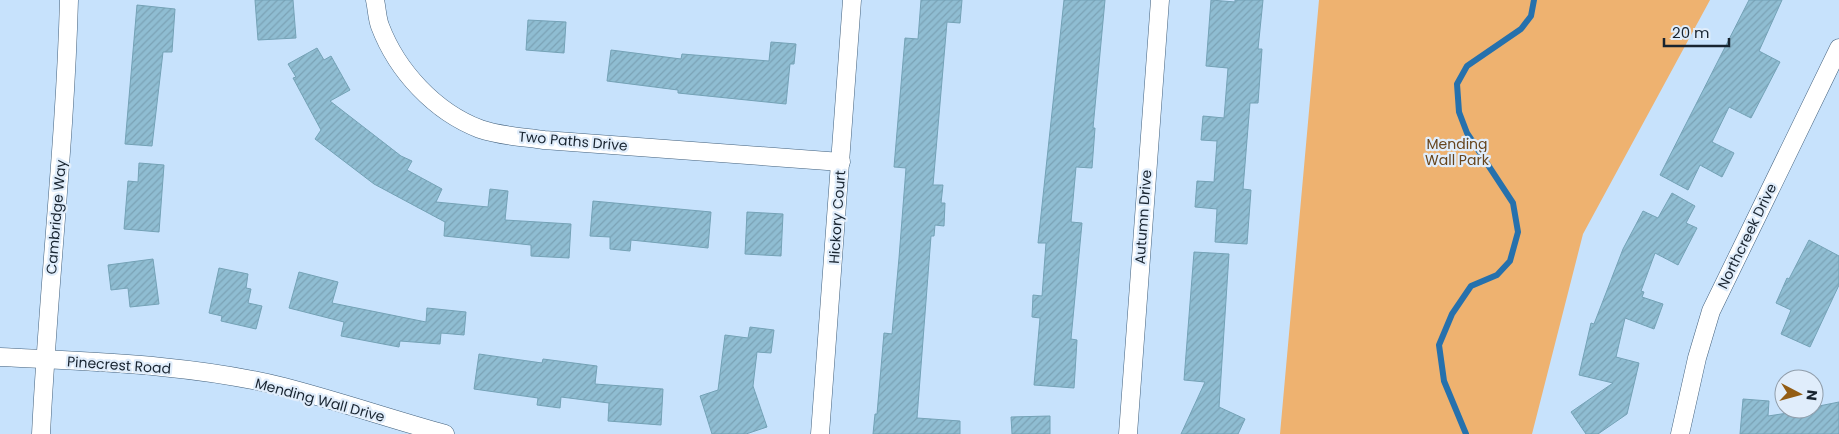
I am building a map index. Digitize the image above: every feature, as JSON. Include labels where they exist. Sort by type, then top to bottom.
[{"type":"street","name":"Cambridge Way","points":[[41,434],[66,94],[69,0]]},
{"type":"street","name":"Two Paths Drive","points":[[375,0],[380,26],[394,53],[414,83],[456,118],[479,128],[498,134],[544,140],[841,162]]},
{"type":"street","name":"Hickory Court","points":[[820,434],[852,0]]},
{"type":"street","name":"Autumn Drive","points":[[1128,434],[1160,0]]},
{"type":"street","name":"Northcreek Drive","points":[[1680,434],[1697,358],[1711,311],[1839,48]]},
{"type":"street","name":"Pinecrest Road","points":[[0,357],[194,371]]},
{"type":"street","name":"Mending Wall Drive","points":[[194,371],[284,387],[445,434]]},
{"type":"green space","name":"Mending Wall Park","points":[[1319,0],[1710,0],[1583,234],[1532,434],[1280,434]]},
{"type":"building","points":[[255,0],[293,0],[296,38],[258,40]]},
{"type":"building","points":[[921,0],[962,0],[960,23],[947,22],[933,185],[943,185],[941,203],[945,203],[944,226],[935,225],[934,236],[931,236],[917,418],[960,421],[960,434],[873,434],[875,414],[877,414],[884,333],[892,334],[899,258],[906,168],[894,167],[905,38],[918,39]]},
{"type":"building","points":[[1064,0],[1105,0],[1093,128],[1095,128],[1092,168],[1076,167],[1071,222],[1082,223],[1071,339],[1077,340],[1074,388],[1034,385],[1040,318],[1032,317],[1033,295],[1042,296],[1046,243],[1038,243]]},
{"type":"building","points":[[1211,0],[1235,2],[1235,0],[1263,0],[1258,49],[1262,49],[1258,103],[1250,103],[1243,189],[1251,190],[1247,244],[1215,242],[1217,209],[1195,207],[1197,181],[1214,182],[1217,141],[1201,140],[1203,116],[1224,118],[1228,68],[1206,66]]},
{"type":"building","points":[[1749,0],[1782,0],[1759,51],[1780,62],[1751,118],[1729,107],[1712,142],[1734,153],[1722,177],[1700,165],[1688,190],[1660,175]]},
{"type":"building","points":[[137,5],[175,9],[172,52],[163,52],[152,146],[125,144]]},
{"type":"building","points":[[528,20],[566,22],[564,53],[526,50]]},
{"type":"building","points":[[771,42],[796,44],[794,64],[790,64],[786,104],[678,93],[678,90],[607,81],[611,50],[681,59],[682,54],[769,61]]},
{"type":"building","points":[[317,48],[324,60],[331,56],[350,90],[330,101],[401,156],[412,161],[407,170],[442,189],[436,202],[488,207],[490,189],[508,191],[505,220],[571,224],[569,258],[531,256],[531,245],[444,236],[445,222],[374,184],[315,139],[321,130],[293,78],[296,77],[288,64]]},
{"type":"building","points":[[139,163],[164,165],[159,232],[124,229],[128,181],[138,182]]},
{"type":"building","points":[[1672,193],[1695,206],[1686,223],[1697,228],[1678,265],[1655,253],[1641,291],[1644,292],[1642,297],[1663,304],[1654,329],[1625,318],[1616,357],[1639,363],[1627,414],[1598,434],[1586,434],[1571,412],[1613,383],[1579,375],[1591,323],[1594,324],[1623,249],[1643,211],[1658,218]]},
{"type":"building","points":[[593,201],[711,212],[708,248],[631,240],[630,251],[610,249],[610,237],[590,236]]},
{"type":"building","points":[[747,212],[783,214],[781,256],[745,254]]},
{"type":"building","points":[[1809,240],[1839,256],[1839,285],[1810,347],[1781,334],[1791,310],[1776,303],[1787,278],[1789,279]]},
{"type":"building","points":[[1194,252],[1229,254],[1219,407],[1245,419],[1238,434],[1181,434],[1205,382],[1184,380]]},
{"type":"building","points":[[153,259],[159,304],[130,307],[128,288],[111,290],[108,265]]},
{"type":"building","points":[[219,268],[248,274],[246,288],[251,289],[248,303],[262,306],[256,329],[221,321],[222,316],[209,313]]},
{"type":"building","points":[[299,272],[338,282],[332,303],[426,322],[427,308],[466,312],[464,335],[441,333],[440,344],[400,341],[399,347],[341,336],[344,322],[289,308]]},
{"type":"building","points":[[750,327],[774,330],[771,353],[757,352],[753,386],[767,427],[746,434],[712,434],[700,396],[718,390],[725,335],[748,338]]},
{"type":"building","points":[[479,354],[542,363],[543,359],[597,366],[595,384],[663,389],[661,425],[608,421],[609,403],[561,397],[560,408],[537,405],[538,398],[474,389]]},
{"type":"building","points":[[1743,399],[1769,401],[1768,416],[1774,415],[1774,419],[1824,419],[1824,405],[1839,402],[1839,434],[1740,434]]},
{"type":"building","points":[[1050,416],[1050,434],[1012,434],[1011,417]]},
{"type":"waterway","points":[[1466,434],[1444,381],[1439,345],[1452,314],[1471,286],[1497,275],[1510,261],[1518,232],[1513,203],[1467,133],[1459,112],[1457,84],[1467,66],[1521,29],[1531,16],[1534,0]]}]
